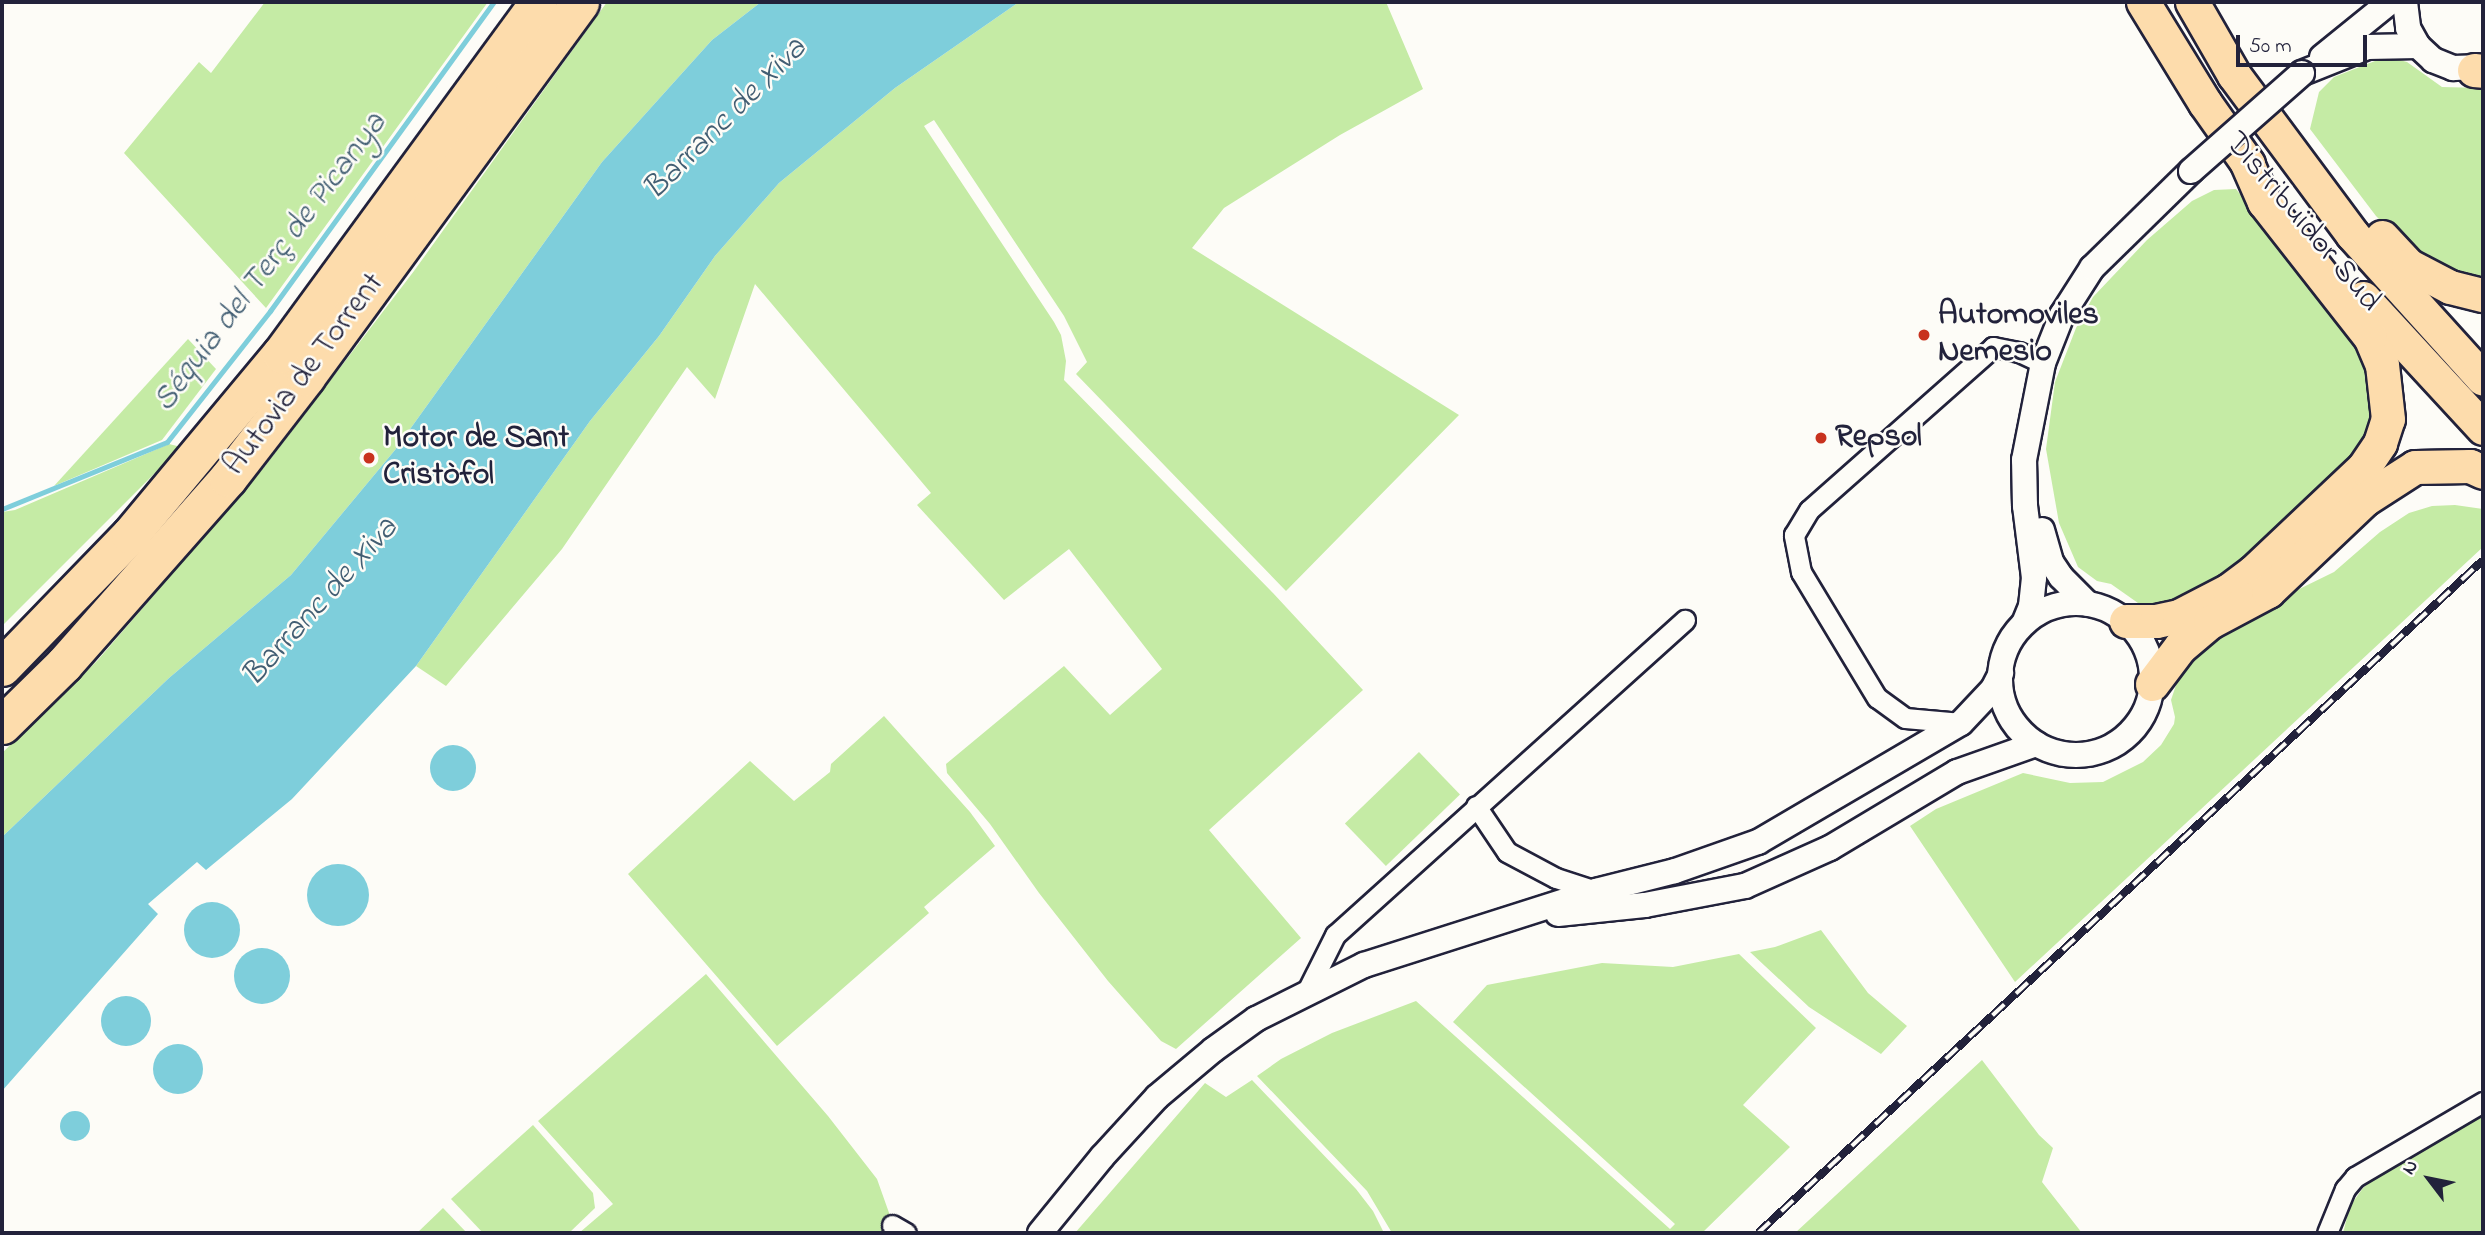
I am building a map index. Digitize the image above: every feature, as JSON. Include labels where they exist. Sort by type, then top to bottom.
[{"type":"highway","name":"Autovia de Torrent","points":[[2,667],[130,535],[281,354],[539,2]]},
{"type":"highway","name":"Autovia de Torrent","points":[[2,725],[64,664],[228,478],[306,377],[580,2]]},
{"type":"highway","name":"Distribuïdor Sud","points":[[2143,2],[2205,103],[2247,163],[2412,354],[2483,429]]},
{"type":"highway","name":"Distribuïdor Sud","points":[[2193,2],[2234,75],[2352,234],[2483,379]]},
{"type":"highway","points":[[2126,621],[2156,621],[2179,616],[2229,590],[2253,572],[2364,467],[2380,443],[2388,419],[2382,365],[2370,337],[2264,202],[2247,163]]},
{"type":"highway","points":[[2307,174],[2353,205],[2408,265],[2450,287],[2483,295]]},
{"type":"highway","points":[[2152,684],[2180,647],[2210,622],[2268,591],[2365,499],[2415,467],[2470,466],[2483,472]]},
{"type":"street","points":[[2025,621],[2048,609],[2068,604],[2088,604],[2108,610],[2126,621],[2141,639],[2150,661],[2152,684],[2146,710],[2132,732],[2111,748],[2086,755],[2060,754],[2036,744],[2020,731],[2008,714],[2002,694],[2001,673],[2005,653],[2031,606],[2034,578],[2025,506],[2024,460],[2043,363],[2062,315],[2092,268],[2190,171],[2302,73],[2390,2]]},
{"type":"street","points":[[2405,2],[2408,29],[2417,46],[2433,60],[2453,68],[2480,69]]},
{"type":"street","points":[[2302,73],[2367,47],[2417,46]]},
{"type":"street","points":[[1961,723],[1905,718],[1877,698],[1801,572],[1794,536],[1809,509],[1993,347],[2019,352],[2043,363]]},
{"type":"street","points":[[2024,460],[2051,562],[2061,577],[2088,604]]},
{"type":"street","points":[[1307,991],[1335,935],[1685,621]]},
{"type":"street","points":[[1040,1233],[1102,1157],[1157,1097],[1223,1043],[1307,991],[1364,965],[1595,891],[1675,871],[1758,842],[1961,723],[1986,698],[2001,673]]},
{"type":"street","points":[[1513,919],[1645,905],[1745,886],[1830,848],[1957,772],[2036,744]]},
{"type":"street","points":[[1476,806],[1507,852],[1556,878],[1595,891]]},
{"type":"street","points":[[2327,1233],[2344,1189],[2355,1177],[2483,1101]]},
{"type":"green space","points":[[265,2],[488,2],[266,308],[124,153],[199,62],[211,73]]},
{"type":"green space","points":[[607,2],[761,2],[712,40],[602,162],[395,450],[291,575],[169,678],[2,837],[2,753],[97,661],[265,466],[414,271]]},
{"type":"green space","points":[[1019,2],[1386,2],[1423,89],[1340,135],[1224,208],[1192,248],[1459,415],[1286,591],[1076,374],[1087,362],[1064,316],[934,120],[924,126],[1054,322],[1061,335],[1066,361],[1064,380],[1273,593],[1363,690],[1209,830],[1301,938],[1176,1049],[1161,1041],[1108,981],[1039,893],[990,824],[947,773],[946,764],[1064,666],[1110,715],[1162,669],[1069,549],[1004,600],[917,505],[931,493],[755,284],[715,399],[687,367],[562,549],[446,686],[416,666],[590,421],[659,336],[715,256],[779,183],[895,88]]},
{"type":"green space","points":[[2396,59],[2407,62],[2442,87],[2483,88],[2483,281],[2464,278],[2404,244],[2376,216],[2310,129],[2319,92],[2334,77],[2375,61]]},
{"type":"green space","points":[[2236,189],[2362,349],[2374,405],[2365,448],[2229,577],[2162,605],[2138,603],[2111,584],[2097,581],[2078,567],[2059,523],[2046,449],[2055,382],[2076,328],[2093,297],[2147,240],[2192,201],[2214,190]]},
{"type":"green space","points":[[188,339],[216,369],[162,440],[54,486]]},
{"type":"green space","points":[[169,444],[181,447],[2,626],[2,512],[15,510]]},
{"type":"green space","points":[[2455,505],[2483,509],[2483,547],[2015,982],[1910,826],[1936,809],[2023,773],[2070,783],[2103,782],[2143,762],[2161,745],[2174,724],[2171,700],[2178,679],[2210,641],[2279,599],[2334,572],[2380,532],[2409,513],[2432,506]]},
{"type":"green space","points":[[884,716],[970,812],[995,846],[924,907],[929,913],[777,1046],[628,874],[750,761],[794,801],[830,772],[831,764]]},
{"type":"green space","points":[[1419,752],[1460,794],[1386,866],[1345,824]]},
{"type":"green space","points":[[1821,930],[1868,993],[1907,1026],[1881,1054],[1809,1007],[1750,952],[1775,947]]},
{"type":"green space","points":[[1739,954],[1816,1028],[1743,1105],[1790,1147],[1702,1233],[1392,1233],[1367,1191],[1257,1076],[1281,1059],[1332,1033],[1416,1001],[1670,1229],[1675,1224],[1453,1022],[1487,985],[1602,963],[1673,967]]},
{"type":"green space","points":[[706,974],[828,1116],[877,1179],[893,1224],[883,1233],[579,1233],[613,1204],[538,1121]]},
{"type":"green space","points":[[1982,1060],[2039,1135],[2053,1148],[2042,1182],[2082,1233],[1795,1233]]},
{"type":"green space","points":[[1252,1080],[1356,1189],[1373,1211],[1384,1233],[1075,1233],[1205,1083],[1226,1097]]},
{"type":"green space","points":[[2483,1111],[2483,1233],[2343,1233],[2350,1206],[2363,1188],[2384,1170]]},
{"type":"green space","points":[[533,1125],[593,1193],[595,1208],[569,1233],[483,1233],[451,1199]]},
{"type":"green space","points":[[443,1208],[467,1233],[417,1233]]},
{"type":"water","name":"Barranc de Xiva","points":[[761,2],[1019,2],[895,88],[779,183],[715,256],[659,336],[590,421],[416,666],[292,799],[206,870],[197,862],[148,904],[158,914],[2,1091],[2,837],[169,678],[291,575],[395,450],[602,162],[712,40]]},
{"type":"water","points":[[453,745],[470,751],[476,768],[470,785],[453,791],[436,785],[430,768],[436,751]]},
{"type":"water","points":[[338,864],[360,873],[369,895],[360,917],[338,926],[316,917],[307,895],[316,873]]},
{"type":"water","points":[[206,902],[218,902],[228,906],[236,914],[240,930],[236,946],[228,954],[218,958],[206,958],[196,954],[188,946],[184,936],[184,924],[188,914],[196,906]]},
{"type":"water","points":[[256,948],[268,948],[278,952],[286,960],[290,976],[286,992],[278,1000],[268,1004],[256,1004],[246,1000],[238,992],[234,982],[234,970],[238,960],[246,952]]},
{"type":"water","points":[[116,997],[136,997],[150,1011],[150,1031],[136,1045],[116,1045],[102,1031],[102,1011]]},
{"type":"water","points":[[168,1045],[188,1045],[202,1059],[202,1079],[188,1093],[168,1093],[154,1079],[154,1059]]},
{"type":"water","points":[[75,1111],[86,1115],[90,1126],[86,1137],[75,1141],[64,1137],[60,1126],[64,1115]]},
{"type":"waterway","name":"Séquia del Terç de Picanya","points":[[2,509],[167,442],[270,311],[494,2]]},
{"type":"railway","points":[[1758,1233],[2483,560]]},
{"type":"place","name":"Automoviles Nemesio","points":[[1924,335]]},
{"type":"place","name":"Repsol","points":[[1821,438]]},
{"type":"place","name":"Motor de Sant Cristòfol","points":[[369,458]]}]
